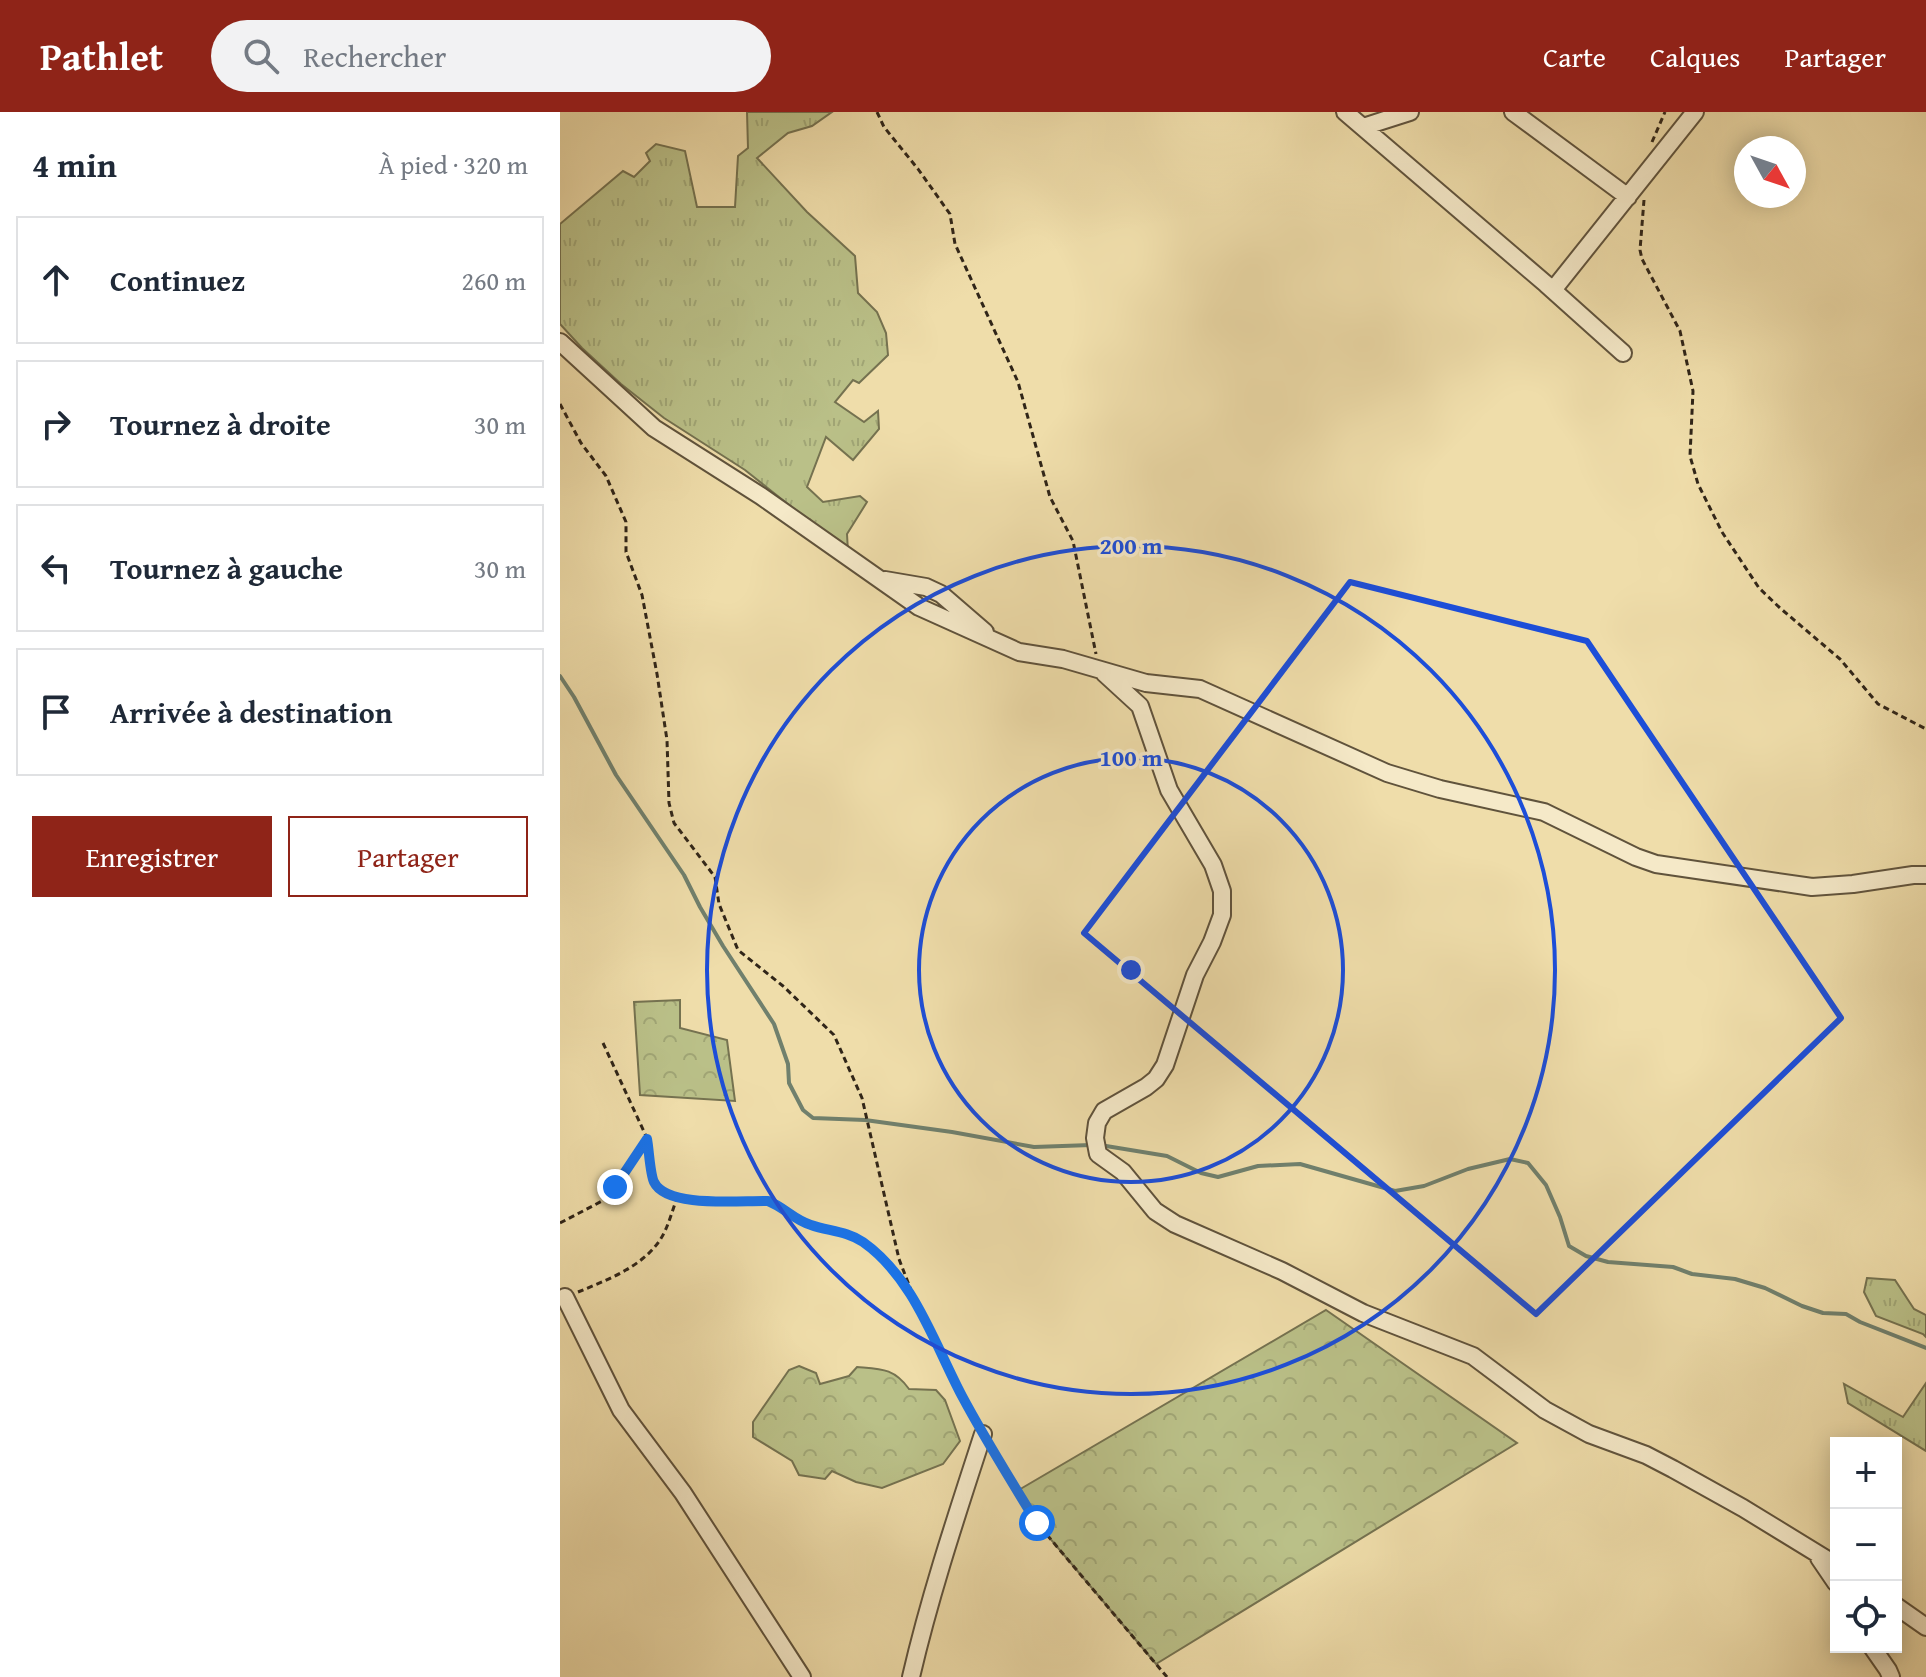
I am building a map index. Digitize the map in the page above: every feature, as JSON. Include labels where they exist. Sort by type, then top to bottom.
[{"type":"street","points":[[1345,112],[1623,353]]},
{"type":"street","points":[[1363,127],[1410,112]]},
{"type":"street","points":[[1513,112],[1636,195]]},
{"type":"street","points":[[1553,290],[1636,195],[1695,112]]},
{"type":"street","points":[[560,342],[654,428],[761,496],[919,607],[1019,652],[1063,659],[1146,683],[1200,689],[1387,773],[1440,789],[1544,812],[1656,864],[1812,887],[1926,875]]},
{"type":"street","points":[[1100,670],[1140,706],[1169,790],[1213,865],[1222,891],[1222,915],[1195,975],[1165,1065],[1146,1087],[1104,1111],[1097,1123],[1095,1138],[1098,1154],[1123,1172],[1155,1211],[1175,1224],[1282,1271],[1363,1313],[1473,1356],[1545,1410],[1589,1434],[1646,1455],[1743,1508],[1830,1561]]},
{"type":"street","points":[[565,1297],[621,1410],[683,1493],[802,1677]]},
{"type":"street","points":[[911,1677],[951,1533],[983,1434]]},
{"type":"street","points":[[1814,1552],[1835,1581]]},
{"type":"street","points":[[1902,1610],[1926,1627]]},
{"type":"street","points":[[1876,1653],[1891,1677]]},
{"type":"path","points":[[877,112],[884,127],[950,214],[955,244],[1018,382],[1050,497],[1073,541],[1100,670]]},
{"type":"path","points":[[1649,150],[1665,112]]},
{"type":"path","points":[[1636,195],[1642,259],[1680,331],[1693,391],[1690,456],[1698,484],[1722,532],[1759,588],[1840,659],[1878,704],[1926,729]]},
{"type":"path","points":[[560,404],[581,443],[606,476],[626,522],[626,552],[642,595],[657,674],[667,740],[669,803],[674,823],[715,877],[719,904],[738,950],[783,986],[834,1035],[862,1098],[899,1259],[914,1298],[983,1434],[1037,1523],[1167,1677]]},
{"type":"path","points":[[603,1043],[647,1139],[654,1183],[663,1191],[677,1198],[702,1201],[768,1201],[810,1225],[849,1234],[878,1255],[914,1298]]},
{"type":"path","points":[[560,1223],[604,1200],[647,1139]]},
{"type":"path","points":[[565,1297],[620,1274],[642,1258],[659,1241],[677,1198]]},
{"type":"highlighted area","points":[[1350,582],[1587,641],[1841,1018],[1536,1314],[1084,933]]},
{"type":"green space","points":[[747,112],[832,112],[812,126],[788,133],[757,158],[807,212],[855,256],[858,293],[877,312],[886,333],[888,355],[859,383],[853,380],[835,402],[864,422],[878,411],[879,429],[853,460],[826,437],[807,487],[823,502],[860,496],[867,502],[847,534],[848,552],[745,470],[664,418],[621,384],[560,324],[560,224],[623,171],[634,177],[650,161],[646,153],[656,144],[685,151],[697,207],[735,207],[738,156],[748,148]]},
{"type":"green space","points":[[680,1000],[680,1028],[727,1040],[735,1101],[640,1095],[634,1002]]},
{"type":"green space","points":[[1867,1278],[1895,1280],[1914,1309],[1926,1315],[1926,1337],[1876,1316],[1864,1292]]},
{"type":"green space","points":[[1326,1310],[1517,1443],[1156,1664],[1037,1523],[1017,1491]]},
{"type":"green space","points":[[799,1366],[816,1373],[820,1384],[849,1376],[857,1367],[892,1373],[909,1389],[936,1390],[945,1400],[960,1441],[943,1464],[882,1488],[856,1482],[832,1471],[825,1479],[799,1475],[792,1461],[753,1437],[753,1422],[789,1370]]},
{"type":"green space","points":[[1926,1383],[1926,1451],[1848,1403],[1844,1384],[1903,1417]]},
{"type":"waterway","points":[[560,676],[616,775],[684,875],[723,946],[774,1024],[788,1064],[789,1083],[803,1110],[813,1118],[865,1120],[1034,1147],[1091,1145]]},
{"type":"waterway","points":[[1100,1145],[1167,1156],[1201,1173],[1218,1177],[1258,1166],[1300,1164],[1395,1191],[1424,1186],[1468,1169],[1510,1159],[1528,1163],[1546,1185],[1569,1246],[1586,1256],[1608,1262],[1673,1267],[1692,1274],[1735,1279],[1765,1288],[1823,1313],[1846,1314],[1926,1348]]},
{"type":"route","points":[[615,1187],[647,1139],[654,1183],[677,1198],[768,1201],[810,1225],[849,1234],[862,1241],[895,1273],[914,1298],[955,1383],[1037,1523]]}]
